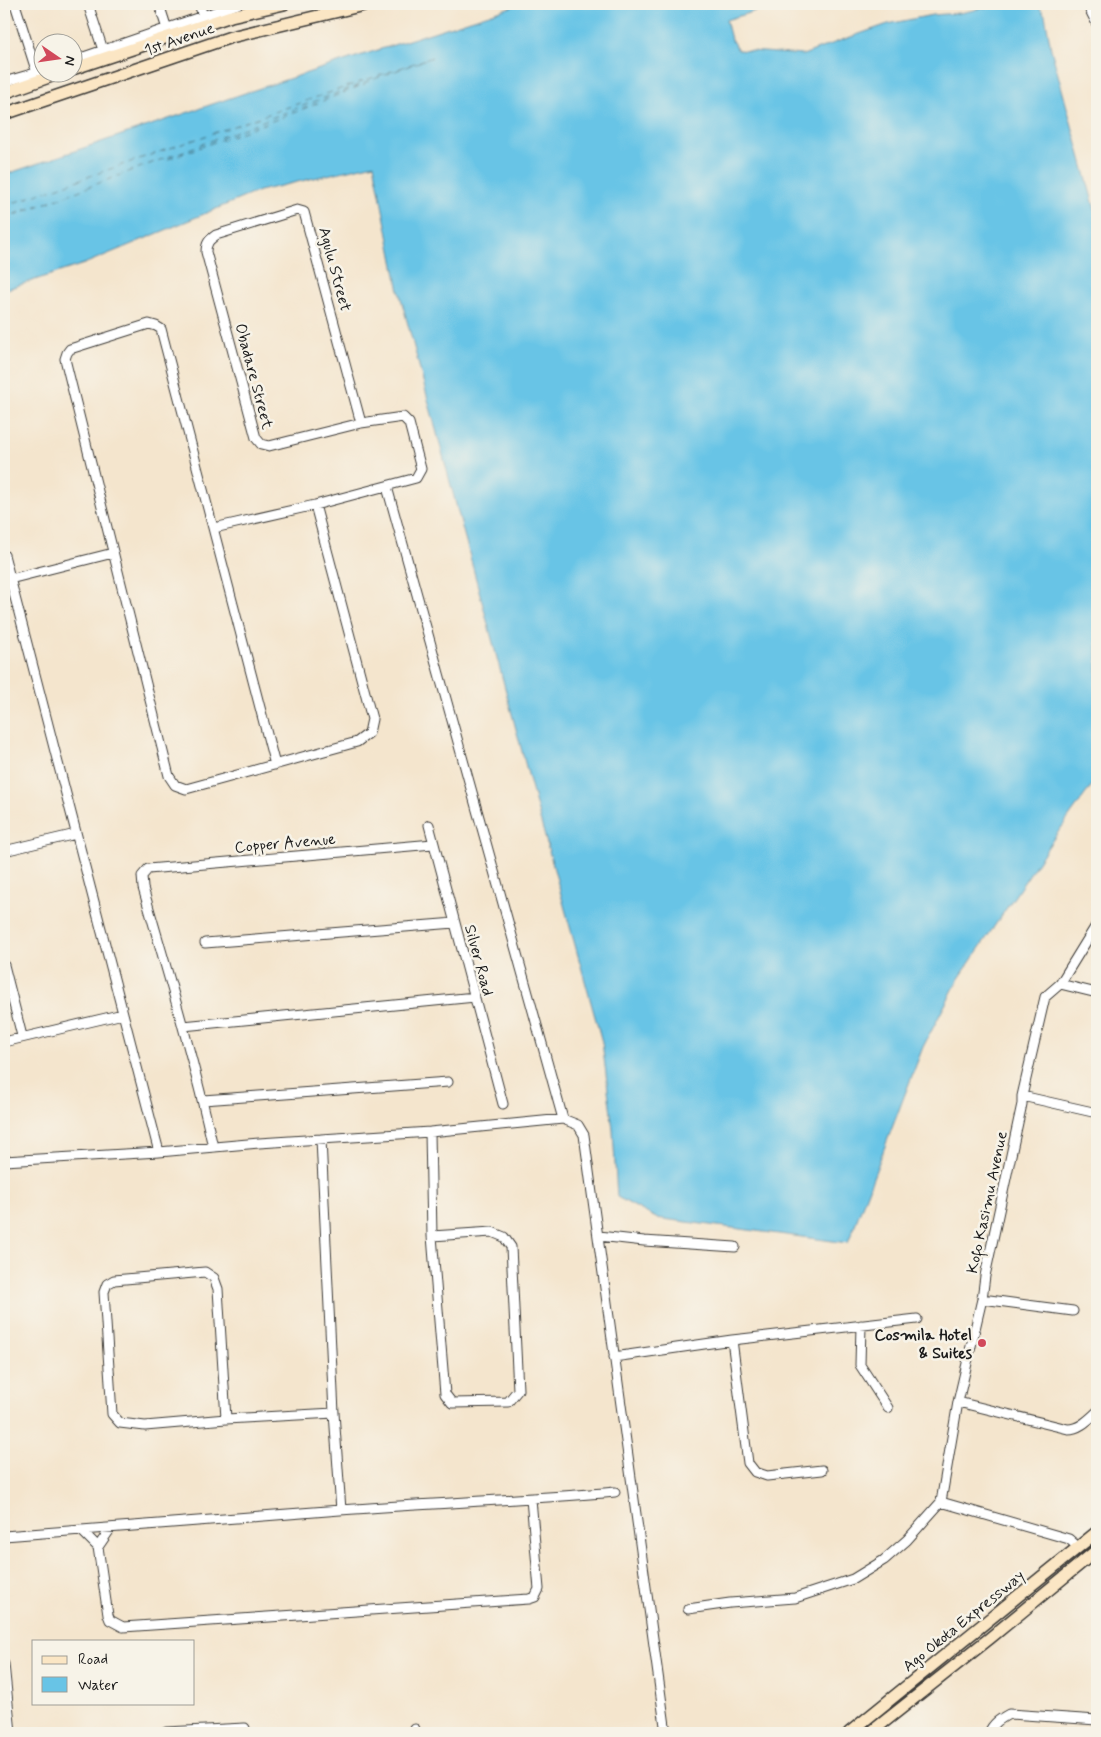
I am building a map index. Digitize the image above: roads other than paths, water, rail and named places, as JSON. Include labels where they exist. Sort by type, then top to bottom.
[{"type":"main road","name":"1st Avenue","points":[[82,66],[231,16],[284,4]]},
{"type":"main road","name":"1st Avenue","points":[[4,114],[231,38],[368,4]]},
{"type":"main road","points":[[4,93],[35,82]]},
{"type":"main road","name":"Ago Okota Expressway","points":[[849,1733],[1097,1532]]},
{"type":"main road","name":"Ago Okota Expressway","points":[[870,1733],[1097,1550]]},
{"type":"street","points":[[15,4],[32,50]]},
{"type":"street","points":[[88,4],[103,50]]},
{"type":"street","points":[[159,4],[167,28]]},
{"type":"street","points":[[200,4],[202,16]]},
{"type":"street","points":[[82,57],[238,4]]},
{"type":"street","points":[[1087,4],[1097,24]]},
{"type":"street","points":[[4,82],[32,74]]},
{"type":"street","name":"Agulu Street","points":[[216,235],[297,210],[304,212],[362,423]]},
{"type":"street","name":"Obadare Street","points":[[216,235],[206,244],[206,252],[256,438],[261,444],[269,446],[362,423],[403,417],[409,423],[421,469],[416,478],[387,487]]},
{"type":"street","points":[[276,765],[161,329],[149,324],[70,349],[66,353],[65,359],[169,776],[175,786],[186,789],[276,765],[357,742],[369,733],[372,719],[315,505]]},
{"type":"street","points":[[214,528],[387,487],[563,1120]]},
{"type":"street","points":[[10,579],[113,553]]},
{"type":"street","points":[[4,556],[160,1152]]},
{"type":"street","name":"Silver Road","points":[[429,825],[503,1104]]},
{"type":"street","points":[[4,851],[76,834]]},
{"type":"street","name":"Copper Avenue","points":[[183,1026],[143,888],[142,876],[148,869],[433,844]]},
{"type":"street","points":[[204,943],[455,924]]},
{"type":"street","name":"Kofo Kasimu Avenue","points":[[941,1502],[958,1402],[982,1299],[985,1276],[1022,1104],[1022,1096],[1045,997],[1060,984],[1097,924]]},
{"type":"street","points":[[4,965],[22,1036]]},
{"type":"street","points":[[1060,984],[1097,993]]},
{"type":"street","points":[[213,1147],[203,1100],[183,1026],[475,997]]},
{"type":"street","points":[[4,1042],[22,1036],[123,1014]]},
{"type":"street","points":[[203,1100],[448,1082]]},
{"type":"street","points":[[1022,1096],[1097,1113]]},
{"type":"street","points":[[4,1160],[160,1152],[563,1120],[578,1125],[584,1136],[666,1733]]},
{"type":"street","points":[[430,1132],[432,1236],[444,1394],[452,1403],[508,1402],[518,1390],[512,1247],[504,1237],[492,1232],[432,1236]]},
{"type":"street","points":[[321,1139],[334,1413],[341,1510]]},
{"type":"street","points":[[598,1236],[735,1247]]},
{"type":"street","points":[[226,1419],[218,1289],[214,1278],[205,1272],[114,1280],[106,1284],[104,1292],[112,1414],[120,1423],[145,1426],[334,1413]]},
{"type":"street","points":[[982,1299],[1073,1311]]},
{"type":"street","points":[[614,1356],[732,1340],[917,1319]]},
{"type":"street","points":[[861,1325],[860,1365],[888,1408]]},
{"type":"street","points":[[732,1340],[748,1463],[755,1472],[767,1476],[822,1470]]},
{"type":"street","points":[[958,1402],[1068,1429],[1075,1429],[1097,1412]]},
{"type":"street","points":[[4,1536],[341,1510],[615,1492]]},
{"type":"street","points":[[82,1530],[98,1547],[110,1620],[123,1627],[529,1599],[535,1597],[538,1588],[531,1499]]},
{"type":"street","points":[[688,1609],[730,1603],[795,1598],[854,1578],[884,1560],[907,1540],[941,1502],[1063,1537],[1074,1542],[1078,1547]]},
{"type":"street","points":[[98,1547],[112,1528]]},
{"type":"street","points":[[4,1664],[11,1733]]},
{"type":"street","points":[[989,1733],[992,1726],[999,1719],[1009,1714],[1097,1720]]},
{"type":"street","points":[[166,1733],[245,1728]]},
{"type":"water","points":[[520,4],[778,4],[726,20],[731,39],[738,50],[803,55],[888,24],[932,15],[960,13],[1003,4],[1037,4],[1045,15],[1051,49],[1097,217],[1097,778],[958,980],[923,1047],[848,1243],[656,1218],[617,1197],[613,1130],[602,1042],[540,819],[399,291],[374,164],[259,191],[84,264],[4,290],[4,175],[245,93]]},
{"type":"place","name":"Cosmila Hotel & Suites","points":[[982,1343]]}]
